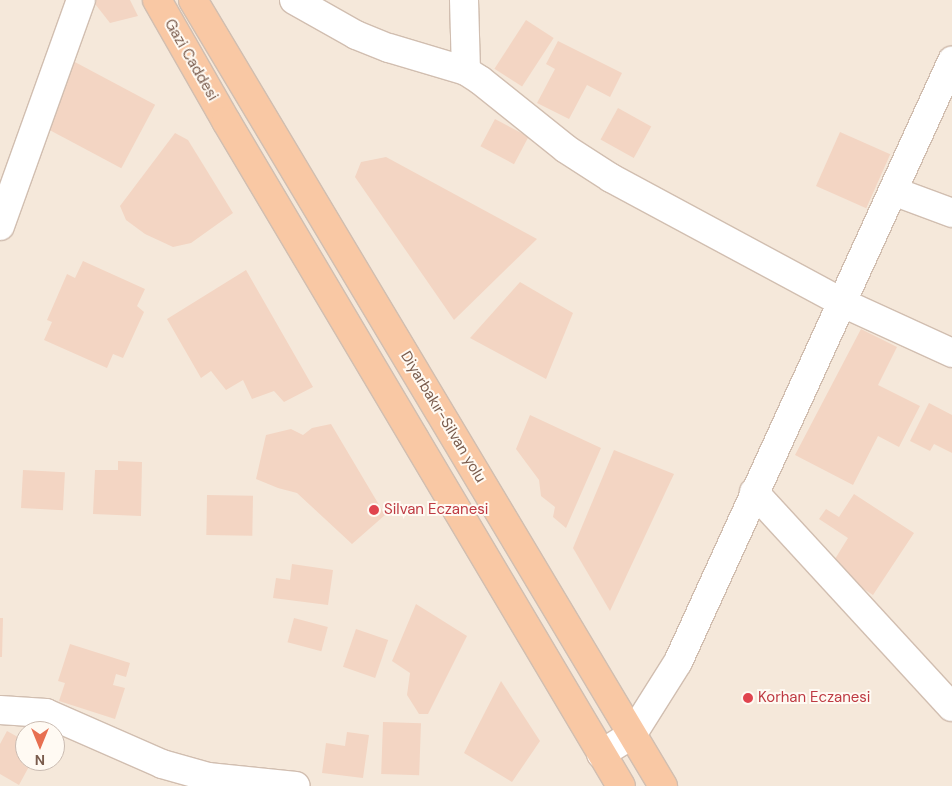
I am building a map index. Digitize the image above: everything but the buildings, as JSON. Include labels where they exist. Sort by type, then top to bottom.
[{"type":"highway","name":"Gazi Caddesi","points":[[157,0],[601,754]]},
{"type":"highway","name":"Gazi Caddesi","points":[[193,0],[252,100]]},
{"type":"highway","name":"Diyarbakır-Silvan yolu","points":[[252,100],[663,786]]},
{"type":"highway","points":[[601,754],[621,786]]},
{"type":"street","points":[[0,226],[81,0]]},
{"type":"street","points":[[294,0],[331,22],[381,45],[466,71],[480,80],[566,149],[610,178],[843,303],[952,353]]},
{"type":"street","points":[[464,0],[466,71]]},
{"type":"street","points":[[601,754],[632,735],[678,662],[952,61]]},
{"type":"street","points":[[893,191],[952,213]]},
{"type":"street","points":[[754,492],[952,708]]},
{"type":"street","points":[[0,710],[46,713],[162,764],[208,777],[296,786]]},
{"type":"shaded area","points":[[0,0],[952,0],[952,786],[0,786]]},
{"type":"place","name":"Silvan Eczanesi","points":[[374,510]]},
{"type":"place","name":"Korhan Eczanesi","points":[[748,698]]}]
